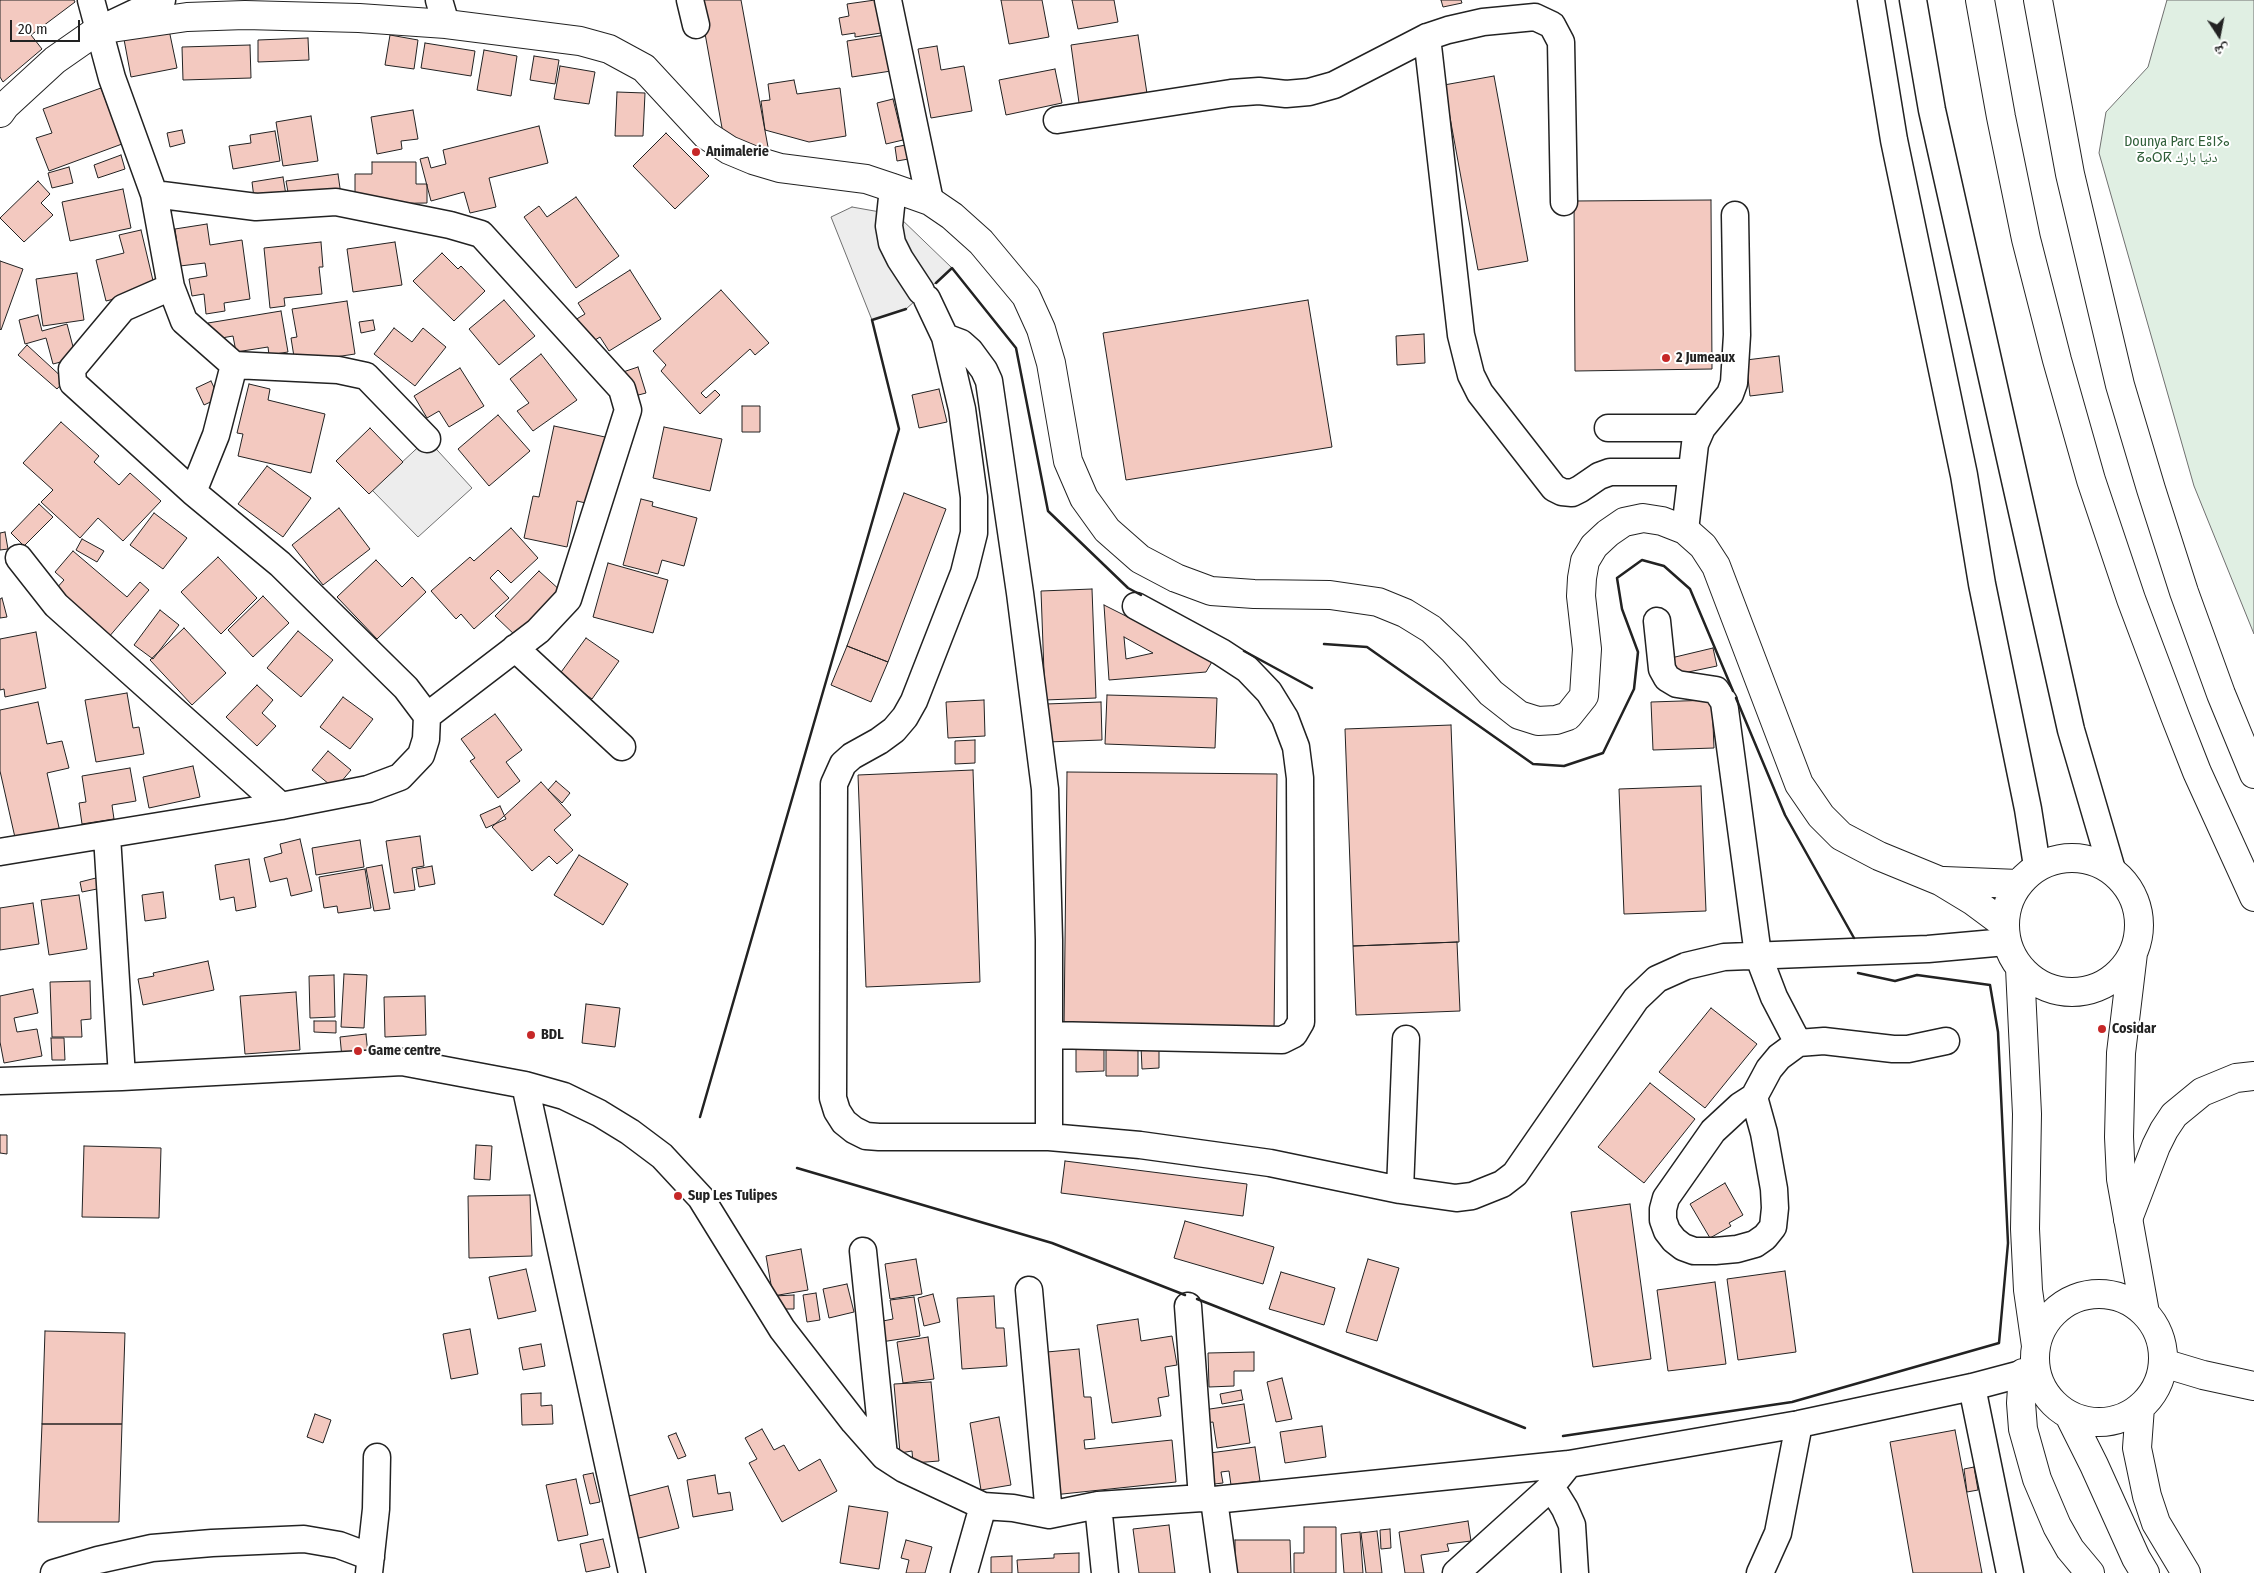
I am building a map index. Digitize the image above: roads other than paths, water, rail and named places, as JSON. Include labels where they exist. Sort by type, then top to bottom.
[{"type":"main road","points":[[1980,0],[2026,239],[2057,360],[2092,480],[2131,599],[2175,716],[2197,772],[2254,897]]},
{"type":"main road","points":[[2038,0],[2070,174],[2120,385],[2184,592],[2221,694],[2254,774]]},
{"type":"main road","points":[[0,113],[5,106],[55,60],[98,30],[187,17],[245,15],[359,18],[443,12],[610,49],[644,68],[706,135],[729,150],[780,168],[866,179],[930,201],[952,216],[981,242],[1026,296],[1044,338],[1051,363],[1068,461],[1084,498],[1107,530],[1140,559],[1176,578],[1212,591],[1254,594],[1330,595],[1378,602],[1405,613],[1431,630],[1454,651],[1491,693],[1518,715],[1538,721],[1556,720],[1568,716],[1584,696],[1587,649],[1581,596],[1582,578],[1585,561],[1594,546],[1624,522],[1643,518],[1662,521],[1686,530],[1703,546],[1716,566],[1796,776],[1821,816],[1841,836],[1879,856],[1940,881],[1973,901],[2005,933],[2020,968],[2027,1105],[2025,1229],[2032,1363],[2047,1396],[2057,1407],[2069,1415],[2083,1420],[2098,1422],[2128,1416],[2150,1397],[2158,1384],[2163,1363],[2161,1340],[2155,1326],[2145,1313],[2133,1304],[2119,1297],[2104,1294],[2088,1295],[2074,1299],[2060,1307],[2044,1324],[2032,1363],[2020,1403],[2023,1429],[2037,1479],[2056,1526],[2070,1548],[2090,1573]]},
{"type":"main road","points":[[2005,933],[2010,896],[2027,875],[2055,860],[2069,858],[2084,859],[2099,863],[2112,870],[2123,881],[2137,907],[2138,937],[2134,952],[2122,1044],[2119,1095],[2121,1179],[2145,1313]]},
{"type":"main road","points":[[1940,881],[2027,875]]},
{"type":"main road","points":[[2020,968],[2044,986],[2059,991],[2081,991],[2103,984],[2116,976],[2134,952]]},
{"type":"main road","points":[[2128,1219],[2156,1146],[2174,1115],[2202,1092],[2236,1078],[2254,1076]]},
{"type":"main road","points":[[2163,1363],[2203,1375],[2254,1386]]},
{"type":"main road","points":[[2140,1407],[2137,1448],[2147,1496],[2156,1523],[2186,1573]]},
{"type":"main road","points":[[2069,1415],[2136,1558],[2145,1573]]},
{"type":"street","points":[[91,0],[112,78],[154,194],[171,287],[184,321],[234,365],[338,370],[366,376],[427,439]]},
{"type":"street","points":[[98,30],[162,0]]},
{"type":"street","points":[[690,0],[696,25]]},
{"type":"street","points":[[888,0],[930,201]]},
{"type":"street","points":[[1871,0],[1894,140],[1964,475],[1982,584],[2028,809],[2027,875]]},
{"type":"street","points":[[1913,0],[1932,110],[2071,730],[2112,870]]},
{"type":"street","points":[[1057,120],[1231,93],[1259,91],[1298,94],[1323,89],[1427,37],[1448,30],[1483,22],[1525,17],[1544,20],[1552,25],[1560,42],[1564,202]]},
{"type":"street","points":[[1427,37],[1461,335],[1471,375],[1480,393],[1554,488],[1562,492],[1572,493],[1599,476],[1610,472],[1691,472]]},
{"type":"street","points":[[893,188],[889,226],[892,242],[900,259],[924,295],[944,337],[962,409],[974,497],[974,533],[964,573],[914,701],[905,717],[894,730],[880,741],[852,756],[843,764],[834,784],[832,1098],[844,1122],[854,1130],[866,1136],[880,1137],[1049,1137],[1140,1145],[1226,1156],[1400,1190],[1456,1198],[1472,1196],[1502,1184],[1515,1174],[1636,999],[1657,979],[1686,966],[1724,957],[1928,949],[2005,933]]},
{"type":"street","points":[[154,194],[256,207],[336,202],[450,225],[480,234],[622,389],[628,410],[568,599],[538,631],[428,716]]},
{"type":"street","points":[[1686,530],[1695,444],[1702,428],[1723,405],[1734,383],[1737,335],[1735,215]]},
{"type":"street","points":[[0,852],[107,836],[368,789],[400,778],[421,755],[426,739],[428,716],[406,688],[280,564],[193,492],[73,383],[71,377],[72,369],[123,308],[171,287]]},
{"type":"street","points":[[944,337],[961,343],[977,360],[988,381],[1020,592],[1045,789],[1049,940],[1049,1137]]},
{"type":"street","points":[[193,492],[216,435],[234,365]]},
{"type":"street","points":[[1608,428],[1702,428]]},
{"type":"street","points":[[19,558],[56,605],[281,806]]},
{"type":"street","points":[[1049,1035],[1282,1040],[1294,1034],[1301,1022],[1300,778],[1296,748],[1285,718],[1269,692],[1247,669],[1221,652],[1136,606]]},
{"type":"street","points":[[1657,620],[1662,669],[1667,678],[1677,684],[1707,687],[1716,690],[1724,702],[1758,955],[1774,997],[1798,1043]]},
{"type":"street","points":[[515,648],[622,746]]},
{"type":"street","points":[[107,836],[122,1077]]},
{"type":"street","points":[[1400,1190],[1406,1039]]},
{"type":"street","points":[[1754,1097],[1764,1133],[1774,1189],[1773,1227],[1765,1237],[1755,1244],[1737,1249],[1694,1251],[1683,1247],[1667,1231],[1663,1215],[1666,1198],[1713,1131],[1740,1106],[1754,1097],[1769,1069],[1784,1052],[1798,1043],[1824,1041],[1908,1049],[1946,1041]]},
{"type":"street","points":[[0,1081],[122,1077],[402,1062],[525,1085],[564,1096],[599,1112],[630,1132],[662,1156],[701,1198],[782,1329],[854,1422],[884,1456],[904,1469],[984,1506],[1014,1508],[1048,1515],[1098,1505],[1208,1499],[1570,1464],[1799,1424],[1972,1387],[2032,1363]]},
{"type":"street","points":[[525,1085],[632,1573]]},
{"type":"street","points":[[863,1251],[884,1456]]},
{"type":"street","points":[[1029,1290],[1048,1515]]},
{"type":"street","points":[[1188,1306],[1208,1499],[1224,1573]]},
{"type":"street","points":[[1972,1387],[2010,1573]]},
{"type":"street","points":[[1760,1573],[1778,1533],[1799,1424]]},
{"type":"street","points":[[54,1573],[98,1560],[152,1548],[304,1539],[340,1545],[370,1565],[376,1509],[377,1458]]},
{"type":"street","points":[[1456,1573],[1550,1489],[1570,1464]]},
{"type":"street","points":[[1550,1489],[1561,1503],[1572,1525],[1575,1573]]},
{"type":"street","points":[[1098,1505],[1105,1573]]},
{"type":"street","points":[[964,1573],[984,1506]]},
{"type":"place","name":"Animalerie","points":[[696,152]]},
{"type":"place","name":"2 Jumeaux","points":[[1666,358]]},
{"type":"place","name":"Cosidar","points":[[2102,1029]]},
{"type":"place","name":"BDL","points":[[531,1035]]},
{"type":"place","name":"Game centre","points":[[358,1051]]},
{"type":"place","name":"Sup Les Tulipes","points":[[678,1196]]},
{"type":"park label","name":"Dounya Parc ⴹⵓⵏⵢⴰ ⵒⴰⵔⴽ دنيا بارك","points":[[2177,150]]}]
